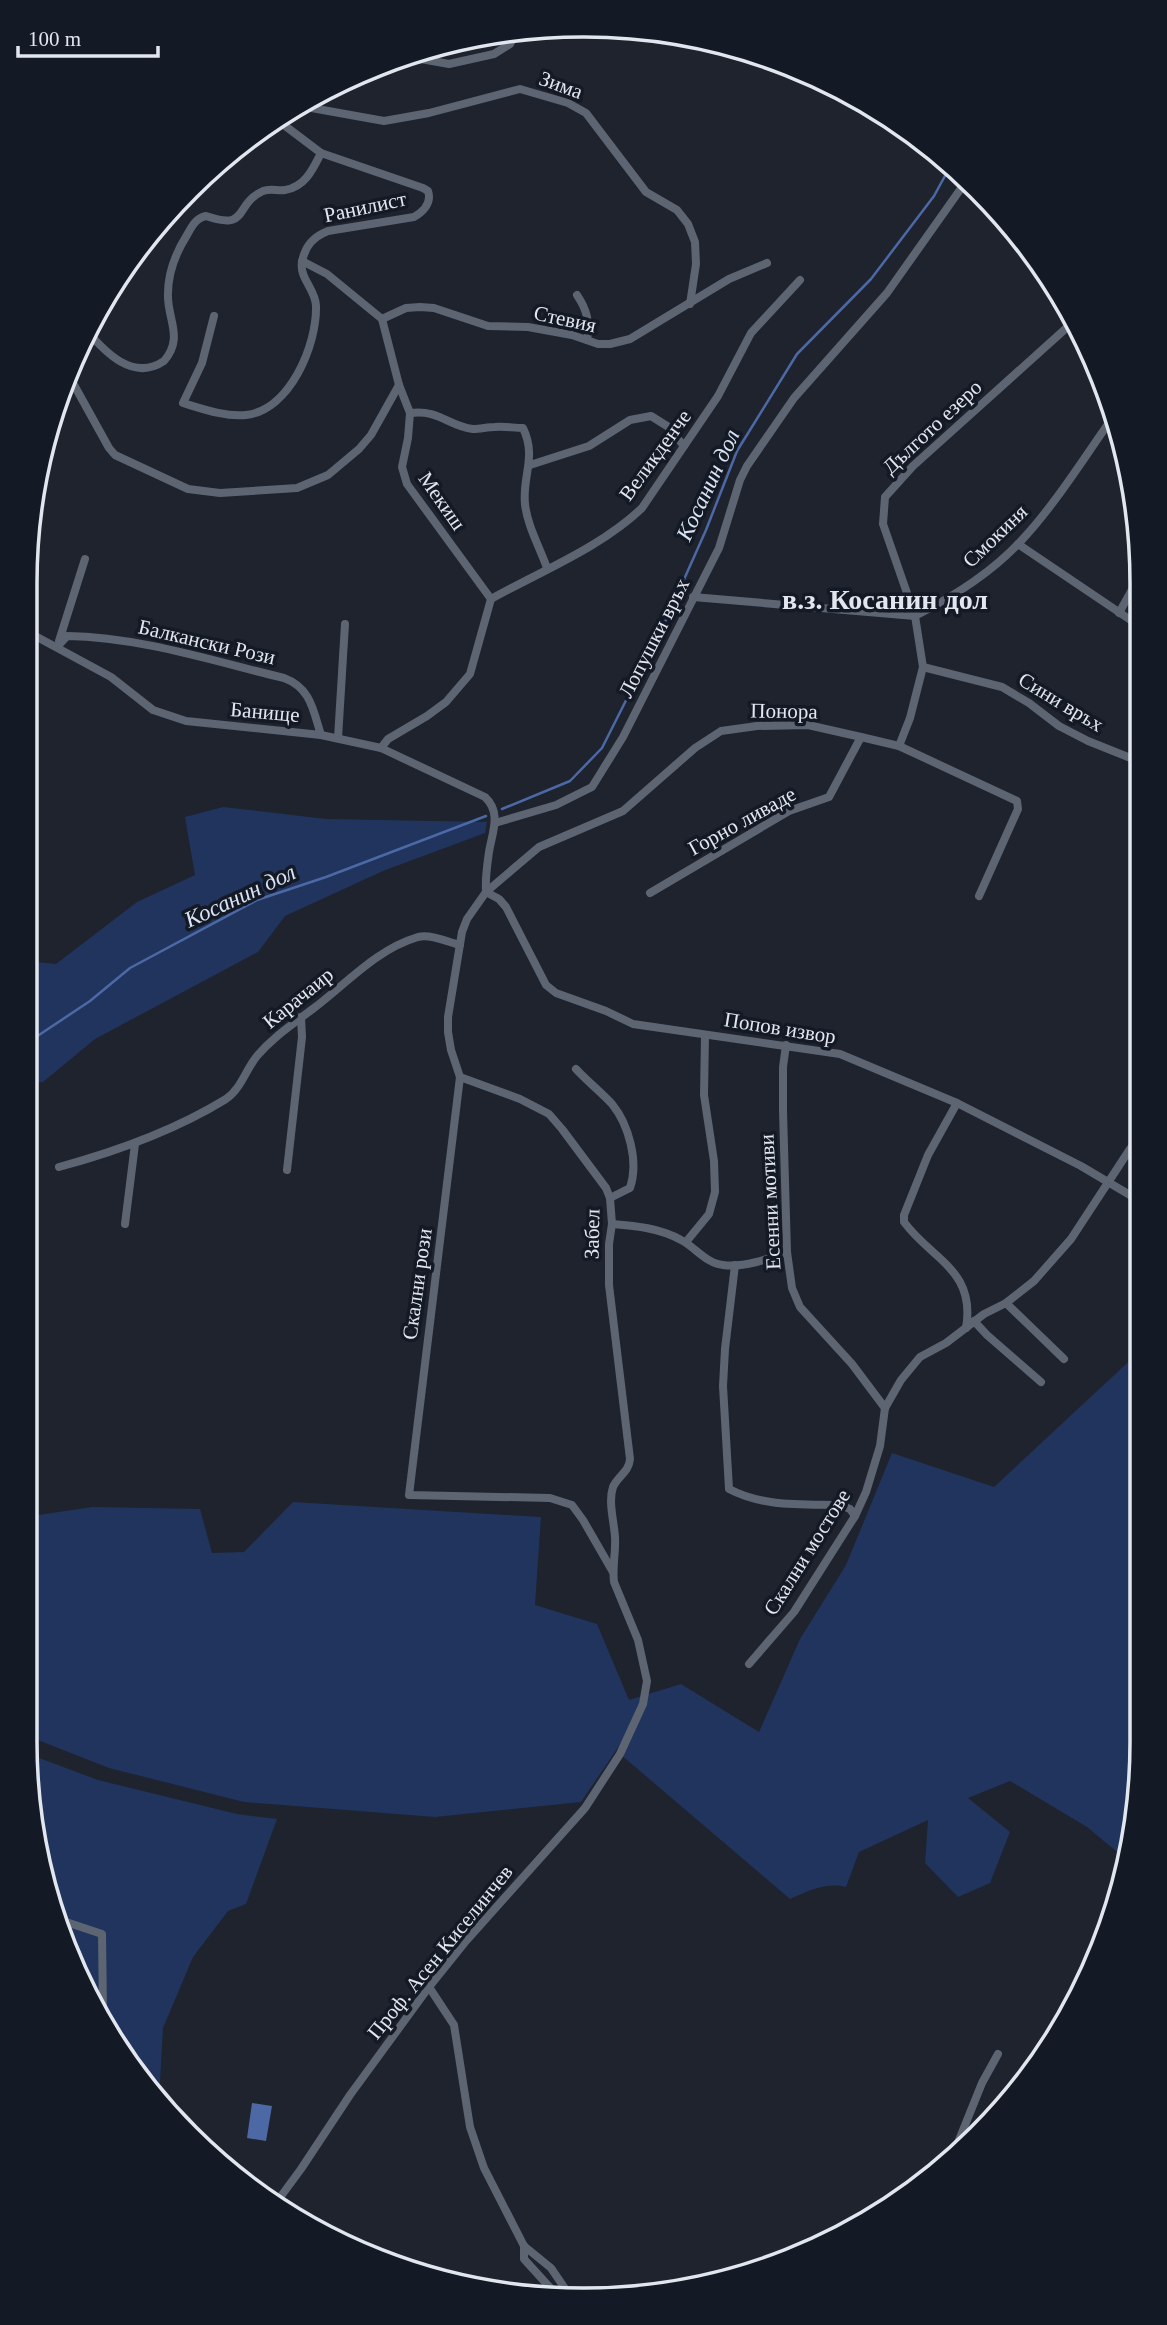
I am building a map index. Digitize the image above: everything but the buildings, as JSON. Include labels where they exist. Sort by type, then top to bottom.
[{"type":"street","points":[[427,60],[449,64],[494,54],[512,41]]},
{"type":"street","name":"Зима","points":[[312,109],[384,121],[429,113],[520,89],[568,103],[586,113],[646,192],[677,211],[688,224],[695,242],[696,264],[690,304]]},
{"type":"street","points":[[94,339],[110,356],[130,366],[150,367],[164,361],[175,336],[168,298],[170,268],[184,238],[197,220],[206,216],[225,222],[234,220],[262,192],[295,187],[305,179],[321,153],[285,126]]},
{"type":"street","name":"Ранилист","points":[[302,261],[307,246],[319,235],[328,231],[397,221],[422,213],[429,201],[423,188],[321,153]]},
{"type":"street","name":"Лопушки връх","points":[[495,823],[556,805],[592,787],[623,737],[719,548],[740,480],[758,449],[794,398],[887,293],[961,188]]},
{"type":"street","points":[[214,316],[202,363],[183,403],[229,414],[250,414],[272,403],[294,382],[315,330],[315,297],[302,272],[302,261],[327,274],[382,319]]},
{"type":"street","name":"Стевия","points":[[382,319],[406,308],[434,308],[488,326],[528,327],[572,335],[598,344],[610,344],[630,339],[729,279],[767,263]]},
{"type":"street","name":"Великденче","points":[[491,599],[592,545],[626,523],[642,508],[718,396],[751,333],[800,280]]},
{"type":"street","points":[[578,295],[587,310],[587,341]]},
{"type":"street","name":"Мекиш","points":[[382,319],[399,385],[410,413],[402,467],[407,484],[491,599]]},
{"type":"street","name":"Дългото езеро","points":[[899,746],[910,719],[923,667],[915,616],[886,538],[882,510],[885,497],[912,466],[1066,328]]},
{"type":"street","points":[[74,385],[109,448],[116,455],[188,489],[220,493],[297,488],[328,475],[359,449],[399,385]]},
{"type":"street","points":[[410,413],[421,411],[442,416],[453,424],[474,429],[497,426],[523,428],[529,441],[530,465],[525,508],[547,568]]},
{"type":"street","points":[[530,465],[589,446],[630,420],[652,416],[667,426],[684,446]]},
{"type":"street","name":"Смокиня","points":[[915,616],[946,601],[975,582],[1018,544],[1046,511],[1107,426]]},
{"type":"street","points":[[1018,544],[1130,620]]},
{"type":"street","points":[[57,647],[85,559]]},
{"type":"street","points":[[1119,613],[1130,593]]},
{"type":"street","points":[[694,597],[915,616]]},
{"type":"street","points":[[381,748],[388,739],[446,702],[470,674],[491,599]]},
{"type":"street","points":[[338,738],[345,624]]},
{"type":"street","name":"Балкански Рози","points":[[57,647],[67,636],[92,636],[181,652],[296,682],[305,690],[321,735]]},
{"type":"street","name":"Банище","points":[[37,637],[111,677],[153,710],[170,716],[215,725],[321,735],[381,748],[485,797],[493,809],[495,823]]},
{"type":"street","name":"Сини връх","points":[[923,667],[1002,687],[1059,726],[1130,758]]},
{"type":"street","name":"Понора","points":[[486,892],[538,846],[623,811],[695,748],[721,731],[757,726],[808,725],[899,746],[1015,799],[1018,808],[979,896]]},
{"type":"street","name":"Горно ливаде","points":[[650,892],[789,811],[829,797],[861,737]]},
{"type":"street","points":[[460,1077],[450,1050],[448,1032],[460,945],[467,919],[486,892],[486,872],[495,823]]},
{"type":"street","name":"Попов извор","points":[[486,892],[506,906],[546,985],[556,993],[633,1024],[840,1054],[957,1103],[1130,1195]]},
{"type":"street","name":"Карачаир","points":[[59,1167],[162,1134],[228,1098],[256,1058],[282,1030],[373,959],[394,947],[421,936],[460,945]]},
{"type":"street","points":[[287,1170],[302,1037],[301,1017]]},
{"type":"street","points":[[686,1242],[709,1214],[715,1192],[714,1161],[704,1095],[705,1035]]},
{"type":"street","name":"Есенни мотиви","points":[[786,1045],[783,1111],[788,1252],[792,1288],[800,1307],[852,1364],[885,1408]]},
{"type":"street","points":[[576,1069],[613,1105],[631,1147],[633,1171],[630,1188],[610,1198]]},
{"type":"street","name":"Забел","points":[[460,1077],[520,1099],[548,1114],[601,1181],[610,1198],[612,1224],[609,1285],[630,1459],[628,1469],[613,1488],[613,1572],[614,1582],[644,1660],[647,1681],[636,1722]]},
{"type":"street","name":"Скални рози","points":[[460,1077],[408,1495],[550,1498],[572,1505],[613,1572]]},
{"type":"street","points":[[957,1103],[928,1155],[904,1215],[904,1222],[960,1280],[967,1296],[969,1312],[966,1328]]},
{"type":"street","points":[[125,1224],[135,1143]]},
{"type":"street","name":"Скални мостове","points":[[749,1664],[794,1612],[855,1516],[866,1492],[880,1446],[885,1408],[901,1380],[920,1357],[1006,1303],[1034,1280],[1071,1239],[1130,1149]]},
{"type":"street","points":[[612,1224],[642,1226],[669,1233],[686,1242],[713,1263],[735,1265],[788,1252]]},
{"type":"street","points":[[735,1265],[723,1386],[729,1489],[741,1495],[776,1503],[840,1505],[850,1509],[855,1516]]},
{"type":"street","points":[[1006,1303],[1064,1359]]},
{"type":"street","points":[[974,1321],[1041,1382]]},
{"type":"street","name":"Проф. Асен Киселинчев","points":[[281,2197],[350,2095],[429,1987],[478,1926],[584,1808],[614,1764],[636,1722]]},
{"type":"street","points":[[68,1923],[102,1934],[103,2002]]},
{"type":"street","points":[[429,1987],[450,2018],[456,2034],[467,2114],[476,2150],[524,2246],[551,2268],[564,2287]]},
{"type":"street","points":[[960,2138],[982,2083],[998,2054]]},
{"type":"street","points":[[524,2246],[524,2259],[549,2287]]},
{"type":"shaded area","points":[[223,807],[326,819],[487,822],[485,833],[383,871],[285,916],[258,952],[95,1039],[43,1082],[37,1082],[37,962],[56,964],[137,902],[195,875],[185,817]]},
{"type":"shaded area","points":[[1130,1360],[1130,1742],[1126,1813],[1119,1853],[1087,1827],[1010,1781],[968,1798],[1010,1832],[990,1883],[958,1897],[925,1863],[928,1820],[859,1852],[846,1887],[824,1886],[790,1899],[620,1754],[621,1743],[581,1802],[435,1817],[244,1802],[109,1768],[37,1740],[37,1515],[92,1507],[200,1509],[212,1553],[244,1552],[293,1502],[541,1517],[535,1605],[597,1624],[629,1700],[681,1684],[759,1732],[800,1639],[846,1565],[892,1453],[994,1487]]},
{"type":"shaded area","points":[[37,1757],[98,1780],[237,1814],[277,1819],[246,1904],[228,1911],[193,1957],[163,2028],[160,2086],[110,2015],[78,1951],[55,1883],[47,1848],[41,1813]]},
{"type":"shaded area","points":[[252,2103],[272,2106],[266,2141],[247,2138]]},
{"type":"waterway","name":"Косанин дол","points":[[502,809],[570,781],[602,748],[661,631],[706,530],[737,451],[797,354],[871,279],[934,196],[946,174]]},
{"type":"waterway","name":"Косанин дол","points":[[37,1036],[90,1001],[130,968],[257,900],[326,877],[486,816]]},
{"type":"district","name":"в.з. Косанин дол","points":[[885,599]]}]
